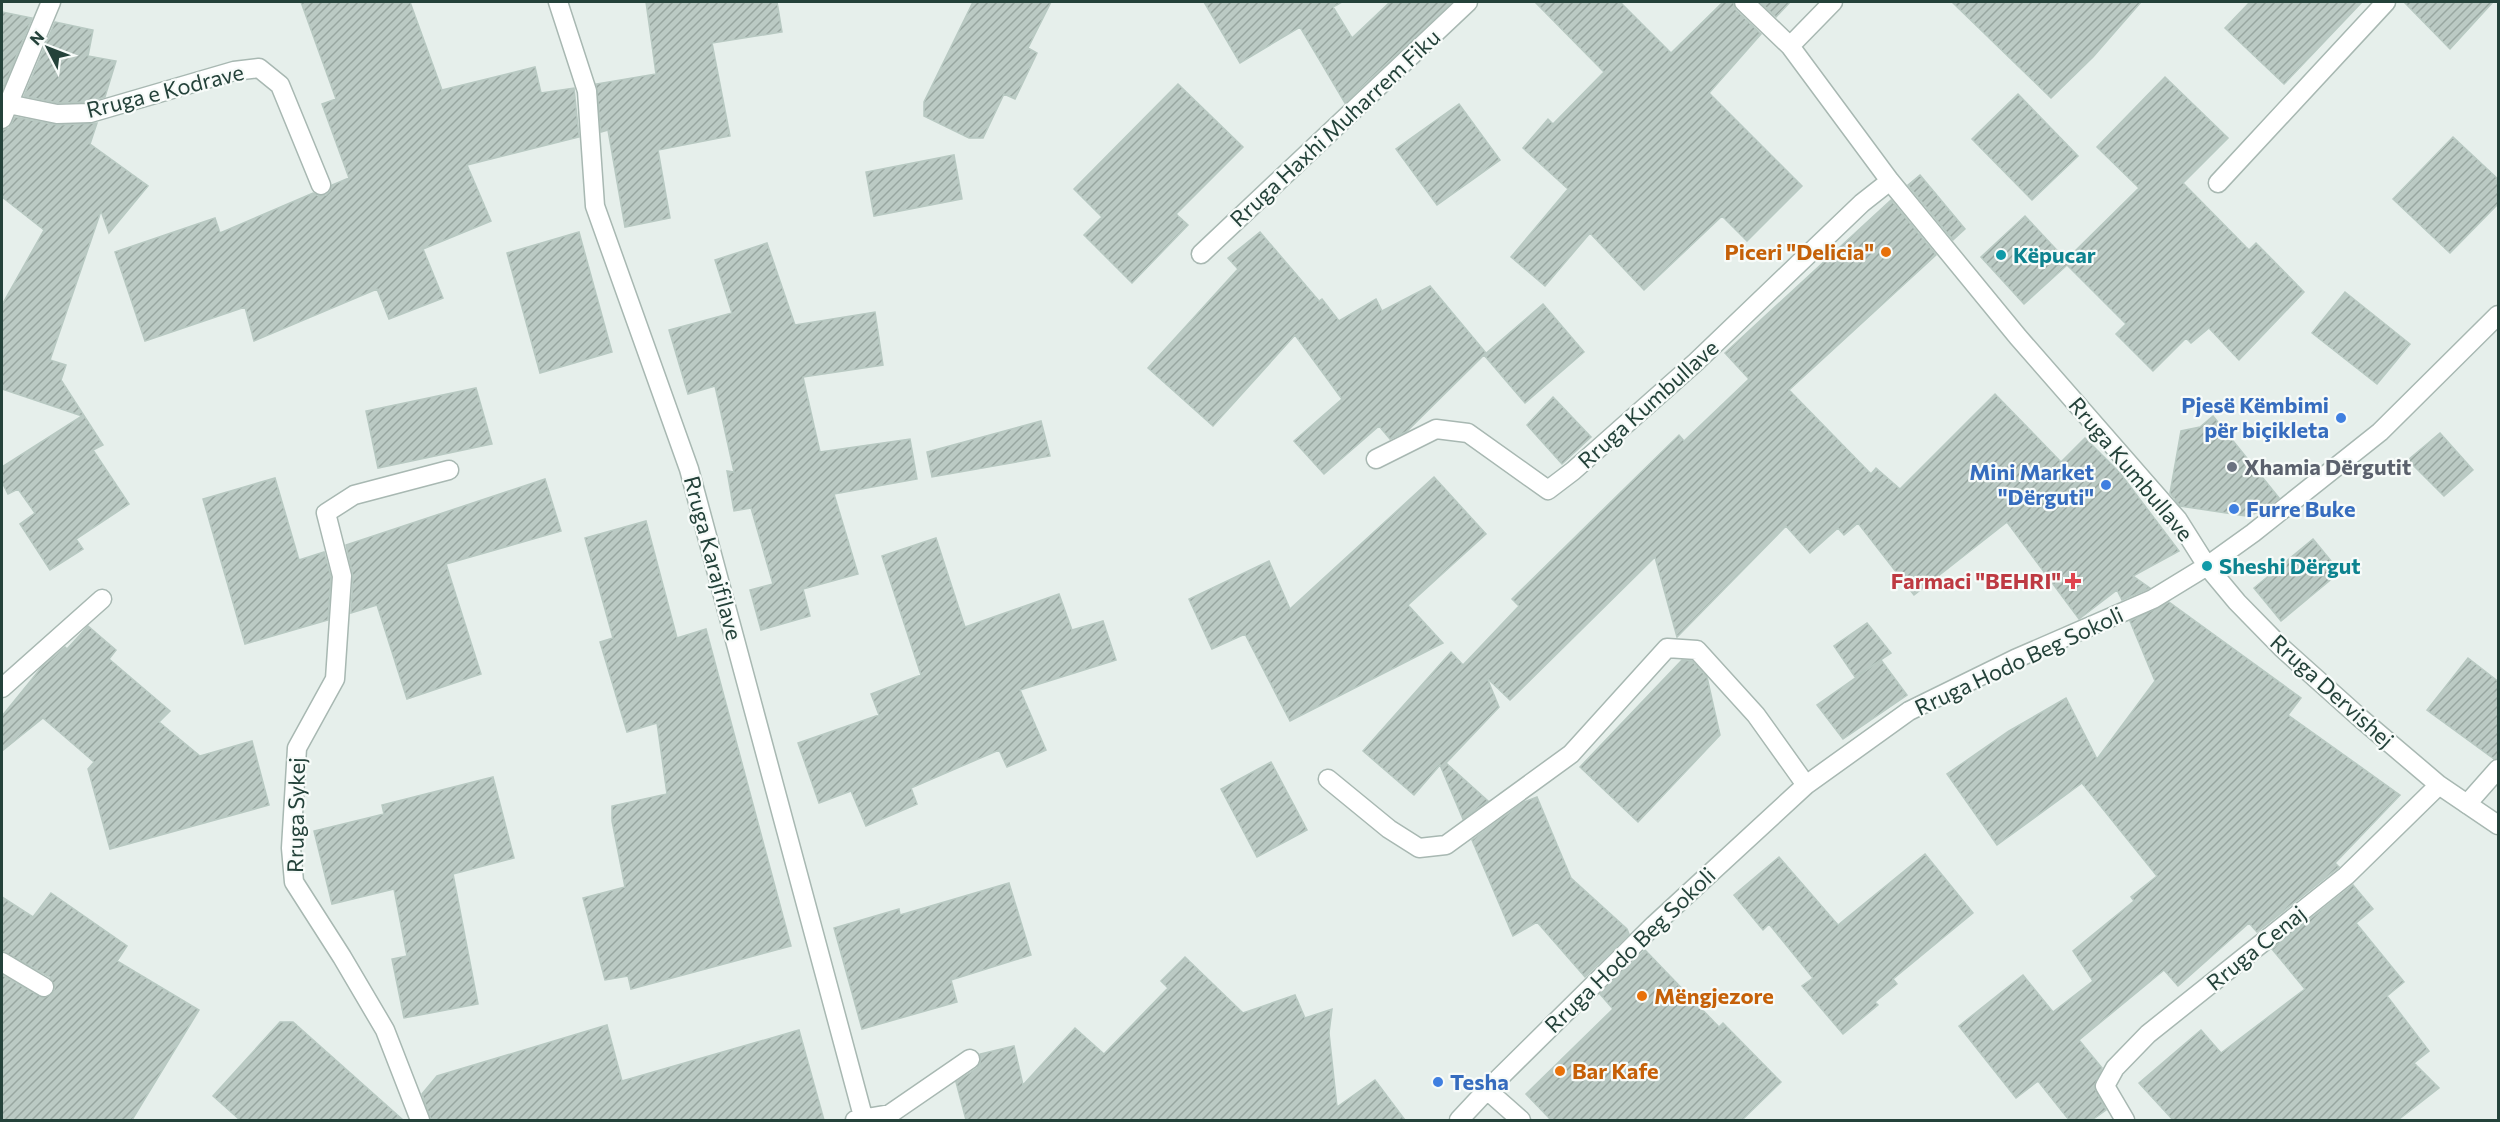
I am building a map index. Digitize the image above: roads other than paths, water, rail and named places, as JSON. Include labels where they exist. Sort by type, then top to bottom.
[{"type":"street","name":"Rruga e Kodrave","points":[[51,2],[5,112],[90,113],[234,70],[259,68],[280,85],[321,185]]},
{"type":"street","name":"Rruga Karajfilave","points":[[558,2],[587,91],[595,206],[689,469],[861,1120],[890,1114],[970,1059]]},
{"type":"street","name":"Rruga Haxhi Muharrem Fiku","points":[[1201,254],[1468,2]]},
{"type":"street","name":"Rruga Kumbullave","points":[[1744,2],[1790,46],[1890,181],[2018,338],[2178,520],[2207,566]]},
{"type":"street","points":[[1790,46],[1833,2]]},
{"type":"street","points":[[2218,183],[2386,2]]},
{"type":"street","name":"Rruga Kumbullave","points":[[1376,459],[1436,429],[1468,433],[1548,489],[1573,471],[1696,362],[1862,203],[1890,181]]},
{"type":"street","name":"Rruga Hodo Beg Sokoli","points":[[1459,1120],[1654,925],[1806,785],[1909,711],[2015,659],[2152,599],[2207,566],[2253,533],[2380,432],[2499,315]]},
{"type":"street","name":"Rruga Sykej","points":[[420,1120],[385,1030],[294,882],[291,848],[297,748],[335,679],[342,576],[326,513],[354,495],[449,470]]},
{"type":"street","name":"Rruga Dervishej","points":[[2207,566],[2237,602],[2282,648],[2439,785],[2499,825]]},
{"type":"street","points":[[2,688],[102,598]]},
{"type":"street","points":[[1328,779],[1389,829],[1419,848],[1446,844],[1571,754],[1667,648],[1697,650],[1756,715],[1806,785]]},
{"type":"street","points":[[2467,804],[2499,769]]},
{"type":"street","name":"Rruga Cenaj","points":[[2125,1120],[2105,1086],[2115,1068],[2148,1034],[2346,876],[2439,785]]},
{"type":"street","points":[[2,962],[44,987]]},
{"type":"street","points":[[1487,1090],[1521,1120]]},
{"type":"place","name":"Piceri \"Delicia\"","points":[[1886,252]]},
{"type":"place","name":"Këpucar","points":[[2001,255]]},
{"type":"place","name":"Pjesë Këmbimi për biçikleta","points":[[2341,418]]},
{"type":"place","name":"Xhamia Dërgutit","points":[[2232,467]]},
{"type":"place","name":"Mini Market \"Dërguti\"","points":[[2106,485]]},
{"type":"place","name":"Furre Buke","points":[[2234,509]]},
{"type":"place","name":"Sheshi Dërgut","points":[[2207,566]]},
{"type":"place","name":"Farmaci \"BEHRI\"","points":[[2073,581]]},
{"type":"place","name":"Mëngjezore","points":[[1642,996]]},
{"type":"place","name":"Bar Kafe","points":[[1560,1071]]},
{"type":"place","name":"Tesha","points":[[1438,1082]]}]
